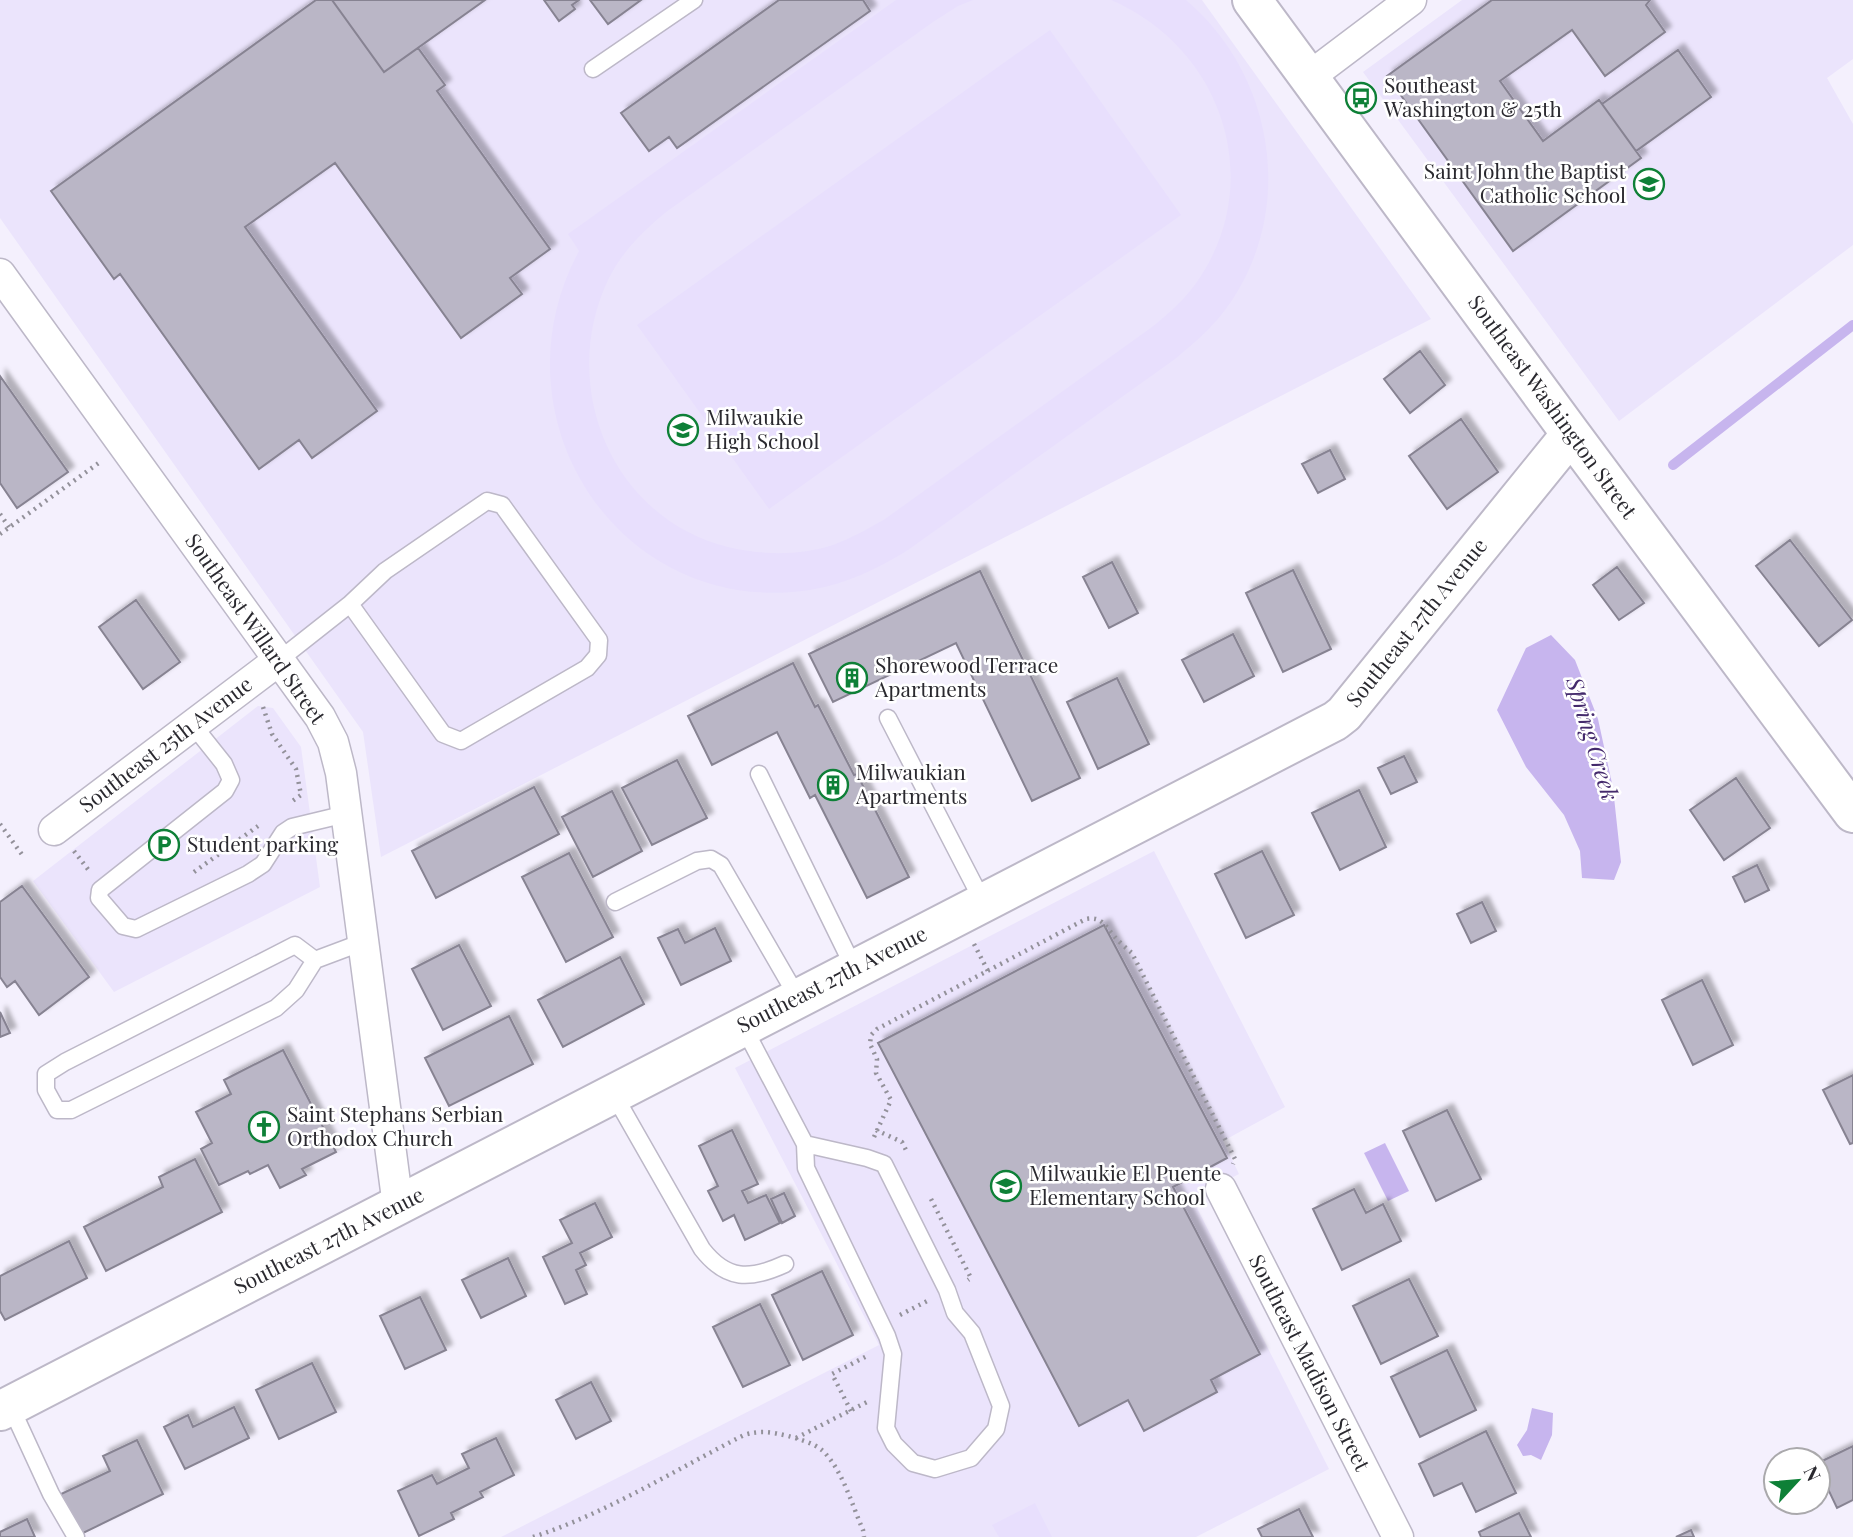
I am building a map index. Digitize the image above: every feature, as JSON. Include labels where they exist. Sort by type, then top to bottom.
[{"type":"street","name":"Southeast Washington Street","points":[[1252,0],[1570,434],[1853,813]]},
{"type":"street","points":[[1310,77],[1411,0]]},
{"type":"street","name":"Southeast Willard Street","points":[[0,274],[320,717],[333,742],[341,773],[398,1206]]},
{"type":"street","name":"Southeast 27th Avenue","points":[[5,1408],[1335,720],[1343,714],[1570,434]]},
{"type":"street","name":"Southeast 25th Avenue","points":[[54,830],[279,660]]},
{"type":"street","name":"Southeast Madison Street","points":[[1221,1189],[1398,1537]]},
{"type":"lane","points":[[593,69],[694,0]]},
{"type":"lane","points":[[279,660],[351,604],[385,571],[487,501],[502,505],[599,640],[598,655],[587,668],[461,741],[443,734],[351,604]]},
{"type":"lane","points":[[888,718],[983,902]]},
{"type":"lane","points":[[193,725],[224,764],[231,780],[225,791],[102,888],[99,898],[123,926],[136,929],[247,874],[263,864],[283,833],[292,827],[346,814]]},
{"type":"lane","points":[[759,775],[854,968]]},
{"type":"lane","points":[[615,902],[697,860],[710,859],[721,865],[728,876],[798,998]]},
{"type":"lane","points":[[315,960],[295,945],[65,1062],[46,1074],[46,1090],[57,1110],[71,1110],[276,1008],[296,990],[315,960],[363,942]]},
{"type":"lane","points":[[743,1026],[805,1144],[806,1168],[887,1336],[892,1354],[886,1428],[894,1444],[913,1464],[935,1469],[971,1458],[996,1429],[1001,1406],[972,1334],[955,1313],[947,1290],[884,1164],[805,1144]]},
{"type":"lane","points":[[613,1093],[702,1249],[713,1262],[721,1269],[751,1276],[785,1264]]},
{"type":"lane","points":[[5,1408],[76,1537]]},
{"type":"path","points":[[0,534],[124,446]]},
{"type":"path","points":[[0,514],[9,527]]},
{"type":"path","points":[[256,706],[262,704],[272,734],[296,769],[301,795],[289,803]]},
{"type":"path","points":[[189,876],[267,819]]},
{"type":"path","points":[[0,824],[23,856]]},
{"type":"path","points":[[54,830],[80,858],[102,888]]},
{"type":"path","points":[[867,1158],[876,1130],[891,1100],[876,1073],[877,1059],[870,1044],[870,1035],[1086,919],[1096,918],[1107,925],[1112,934],[1132,953],[1235,1160]]},
{"type":"path","points":[[876,1130],[902,1142],[908,1155]]},
{"type":"path","points":[[851,1411],[832,1374],[883,1348],[891,1320],[971,1278],[927,1191]]},
{"type":"path","points":[[796,1438],[887,1392]]},
{"type":"path","points":[[533,1537],[558,1529],[602,1508],[744,1435],[766,1431],[796,1438],[821,1449],[831,1461],[863,1530],[863,1537]]},
{"type":"shaded area","name":"Milwaukie High School","points":[[0,0],[1202,0],[1431,319],[381,857],[363,732],[0,218]]},
{"type":"shaded area","points":[[896,0],[973,0],[933,22],[666,212],[633,243],[608,280],[594,321],[589,362],[593,403],[605,442],[625,478],[653,508],[687,532],[741,550],[794,553],[833,545],[885,519],[1152,327],[1194,286],[1217,246],[1228,205],[1230,163],[1223,123],[1206,85],[1182,51],[1150,22],[1111,0],[1186,0],[1216,31],[1240,67],[1257,106],[1266,148],[1268,190],[1262,232],[1248,272],[1220,317],[1175,359],[908,550],[885,563],[849,580],[810,590],[742,591],[681,573],[630,540],[590,494],[562,439],[550,378],[555,315],[579,251],[568,234]]},
{"type":"shaded area","name":"Saint John the Baptist Catholic School","points":[[1462,0],[1853,0],[1853,59],[1827,78],[1853,124],[1853,245],[1619,421],[1363,72]]},
{"type":"shaded area","points":[[1050,30],[1181,215],[769,509],[637,325]]},
{"type":"shaded area","points":[[258,706],[273,708],[301,747],[320,887],[114,992],[33,881]]},
{"type":"shaded area","name":"Milwaukie El Puente Elementary School","points":[[1154,851],[1285,1107],[1223,1141],[1239,1174],[1192,1198],[1329,1469],[1196,1537],[501,1537],[879,1345],[735,1068]]},
{"type":"shaded area","points":[[1035,1503],[1052,1537],[999,1537],[992,1525]]},
{"type":"water","points":[[1551,635],[1575,660],[1598,719],[1613,788],[1621,862],[1614,880],[1582,878],[1580,851],[1564,815],[1526,767],[1497,710],[1526,648]]},
{"type":"water","points":[[1385,1143],[1409,1191],[1388,1201],[1364,1153]]},
{"type":"water","points":[[1532,1408],[1553,1413],[1552,1435],[1541,1460],[1531,1455],[1523,1456],[1517,1445],[1527,1430]]},
{"type":"building","points":[[316,0],[332,0],[384,72],[418,48],[445,85],[437,91],[550,249],[510,278],[522,294],[461,338],[335,163],[245,227],[377,411],[312,458],[299,440],[259,469],[120,274],[114,279],[51,191]]},
{"type":"building","points":[[332,0],[485,0],[384,72]]},
{"type":"building","points":[[544,0],[579,0],[572,5],[575,9],[559,21]]},
{"type":"building","points":[[590,0],[641,0],[608,24]]},
{"type":"building","points":[[779,0],[863,0],[870,11],[677,148],[669,137],[649,151],[621,113]]},
{"type":"building","points":[[1492,0],[1650,0],[1646,5],[1665,32],[1605,76],[1572,30],[1500,81],[1543,141],[1599,100],[1641,158],[1513,251],[1387,76]]},
{"type":"building","points":[[1678,50],[1711,97],[1636,151],[1602,104]]},
{"type":"building","points":[[1420,351],[1445,385],[1410,413],[1384,379]]},
{"type":"building","points":[[0,376],[68,472],[17,508],[0,483]]},
{"type":"building","points":[[1461,419],[1498,472],[1447,509],[1409,456]]},
{"type":"building","points":[[1330,450],[1345,479],[1318,493],[1302,464]]},
{"type":"building","points":[[1790,540],[1852,620],[1819,646],[1756,566]]},
{"type":"building","points":[[1112,562],[1138,613],[1109,628],[1083,577]]},
{"type":"building","points":[[1617,567],[1644,603],[1619,620],[1593,585]]},
{"type":"building","points":[[1293,570],[1331,649],[1283,672],[1246,593]]},
{"type":"building","name":"Shorewood Terrace Apartments","points":[[980,571],[1080,778],[1032,801],[956,643],[833,702],[809,654]]},
{"type":"building","points":[[136,600],[180,662],[143,689],[99,627]]},
{"type":"building","points":[[1233,634],[1254,676],[1204,702],[1182,660]]},
{"type":"building","name":"Milwaukian Apartments","points":[[793,663],[854,775],[857,774],[909,877],[867,898],[815,795],[810,798],[777,732],[712,765],[688,716]]},
{"type":"building","points":[[1117,678],[1149,744],[1098,769],[1067,702]]},
{"type":"building","points":[[1404,756],[1417,782],[1391,794],[1378,768]]},
{"type":"building","points":[[677,760],[707,818],[652,845],[622,788]]},
{"type":"building","points":[[1736,778],[1770,828],[1724,860],[1690,810]]},
{"type":"building","points":[[534,787],[559,834],[436,898],[412,851]]},
{"type":"building","points":[[1359,790],[1386,847],[1340,870],[1312,813]]},
{"type":"building","points":[[612,791],[642,851],[593,877],[562,817]]},
{"type":"building","points":[[1262,851],[1294,915],[1246,938],[1215,874]]},
{"type":"building","points":[[569,853],[613,937],[566,962],[522,877]]},
{"type":"building","points":[[1757,865],[1769,890],[1745,902],[1733,877]]},
{"type":"building","points":[[22,886],[89,977],[39,1015],[15,981],[7,987],[0,977],[0,902]]},
{"type":"building","points":[[1482,902],[1496,931],[1471,943],[1457,914]]},
{"type":"building","points":[[1104,925],[1227,1158],[1173,1187],[1260,1354],[1211,1380],[1217,1392],[1144,1431],[1128,1400],[1079,1426],[878,1043]]},
{"type":"building","points":[[715,928],[731,961],[681,985],[658,938],[678,929],[685,943]]},
{"type":"building","points":[[459,945],[491,1006],[443,1030],[412,969]]},
{"type":"building","points":[[620,957],[644,1004],[563,1047],[538,1000]]},
{"type":"building","points":[[1702,980],[1733,1045],[1693,1065],[1662,1000]]},
{"type":"building","points":[[0,1012],[10,1033],[0,1037]]},
{"type":"building","points":[[509,1016],[533,1064],[449,1106],[425,1058]]},
{"type":"building","name":"Saint Stephans Serbian Orthodox Church","points":[[283,1050],[336,1152],[302,1169],[306,1175],[280,1188],[268,1165],[219,1185],[201,1149],[212,1143],[196,1112],[231,1094],[224,1080]]},
{"type":"building","points":[[1853,1075],[1853,1143],[1850,1144],[1823,1090]]},
{"type":"building","points":[[1447,1110],[1481,1179],[1436,1201],[1403,1131]]},
{"type":"building","points":[[732,1130],[758,1184],[742,1191],[748,1203],[766,1195],[780,1223],[745,1240],[734,1215],[723,1221],[708,1191],[718,1186],[699,1146]]},
{"type":"building","points":[[195,1159],[222,1212],[106,1271],[84,1227],[163,1187],[159,1177]]},
{"type":"building","points":[[1354,1189],[1366,1213],[1383,1204],[1401,1241],[1342,1270],[1313,1209]]},
{"type":"building","points":[[784,1193],[795,1216],[782,1223],[771,1199]]},
{"type":"building","points":[[595,1203],[612,1237],[580,1253],[586,1265],[576,1270],[587,1294],[565,1304],[543,1257],[572,1243],[560,1220]]},
{"type":"building","points":[[69,1241],[87,1278],[5,1320],[0,1311],[0,1276]]},
{"type":"building","points":[[508,1258],[526,1296],[481,1318],[462,1280]]},
{"type":"building","points":[[822,1271],[853,1335],[803,1360],[772,1295]]},
{"type":"building","points":[[1409,1279],[1438,1336],[1381,1364],[1353,1306]]},
{"type":"building","points":[[420,1297],[446,1350],[405,1369],[380,1316]]},
{"type":"building","points":[[760,1304],[790,1365],[743,1387],[713,1327]]},
{"type":"building","points":[[1447,1350],[1476,1410],[1420,1437],[1391,1377]]},
{"type":"building","points":[[312,1363],[336,1412],[279,1439],[256,1390]]},
{"type":"building","points":[[591,1382],[611,1421],[576,1439],[556,1400]]},
{"type":"building","points":[[234,1407],[249,1438],[185,1469],[164,1427],[188,1415],[193,1427]]},
{"type":"building","points":[[1486,1431],[1516,1493],[1476,1512],[1462,1483],[1434,1496],[1419,1464]]},
{"type":"building","points":[[496,1438],[514,1475],[480,1492],[483,1497],[451,1513],[454,1519],[419,1536],[398,1491],[432,1475],[437,1484],[469,1468],[462,1454]]},
{"type":"building","points":[[137,1440],[163,1494],[79,1535],[59,1495],[110,1471],[103,1456]]},
{"type":"building","points":[[1853,1446],[1853,1500],[1837,1508],[1832,1497],[1832,1456]]},
{"type":"building","points":[[1299,1509],[1313,1537],[1262,1537],[1258,1529]]},
{"type":"building","points":[[1519,1513],[1531,1537],[1481,1537],[1479,1532]]},
{"type":"building","points":[[27,1519],[35,1537],[0,1537],[0,1532]]},
{"type":"building","points":[[1691,1530],[1694,1537],[1676,1537]]},
{"type":"waterway","name":"Spring Creek","points":[[1673,465],[1853,325]]},
{"type":"place","name":"Southeast Washington & 25th","points":[[1361,98]]},
{"type":"place","name":"Saint John the Baptist Catholic School","points":[[1649,184]]},
{"type":"place","name":"Milwaukie High School","points":[[683,430]]},
{"type":"place","name":"Shorewood Terrace Apartments","points":[[852,678]]},
{"type":"place","name":"Milwaukian Apartments","points":[[833,785]]},
{"type":"place","name":"Student parking","points":[[164,845]]},
{"type":"place","name":"Saint Stephans Serbian Orthodox Church","points":[[264,1127]]},
{"type":"place","name":"Milwaukie El Puente Elementary School","points":[[1006,1186]]}]
